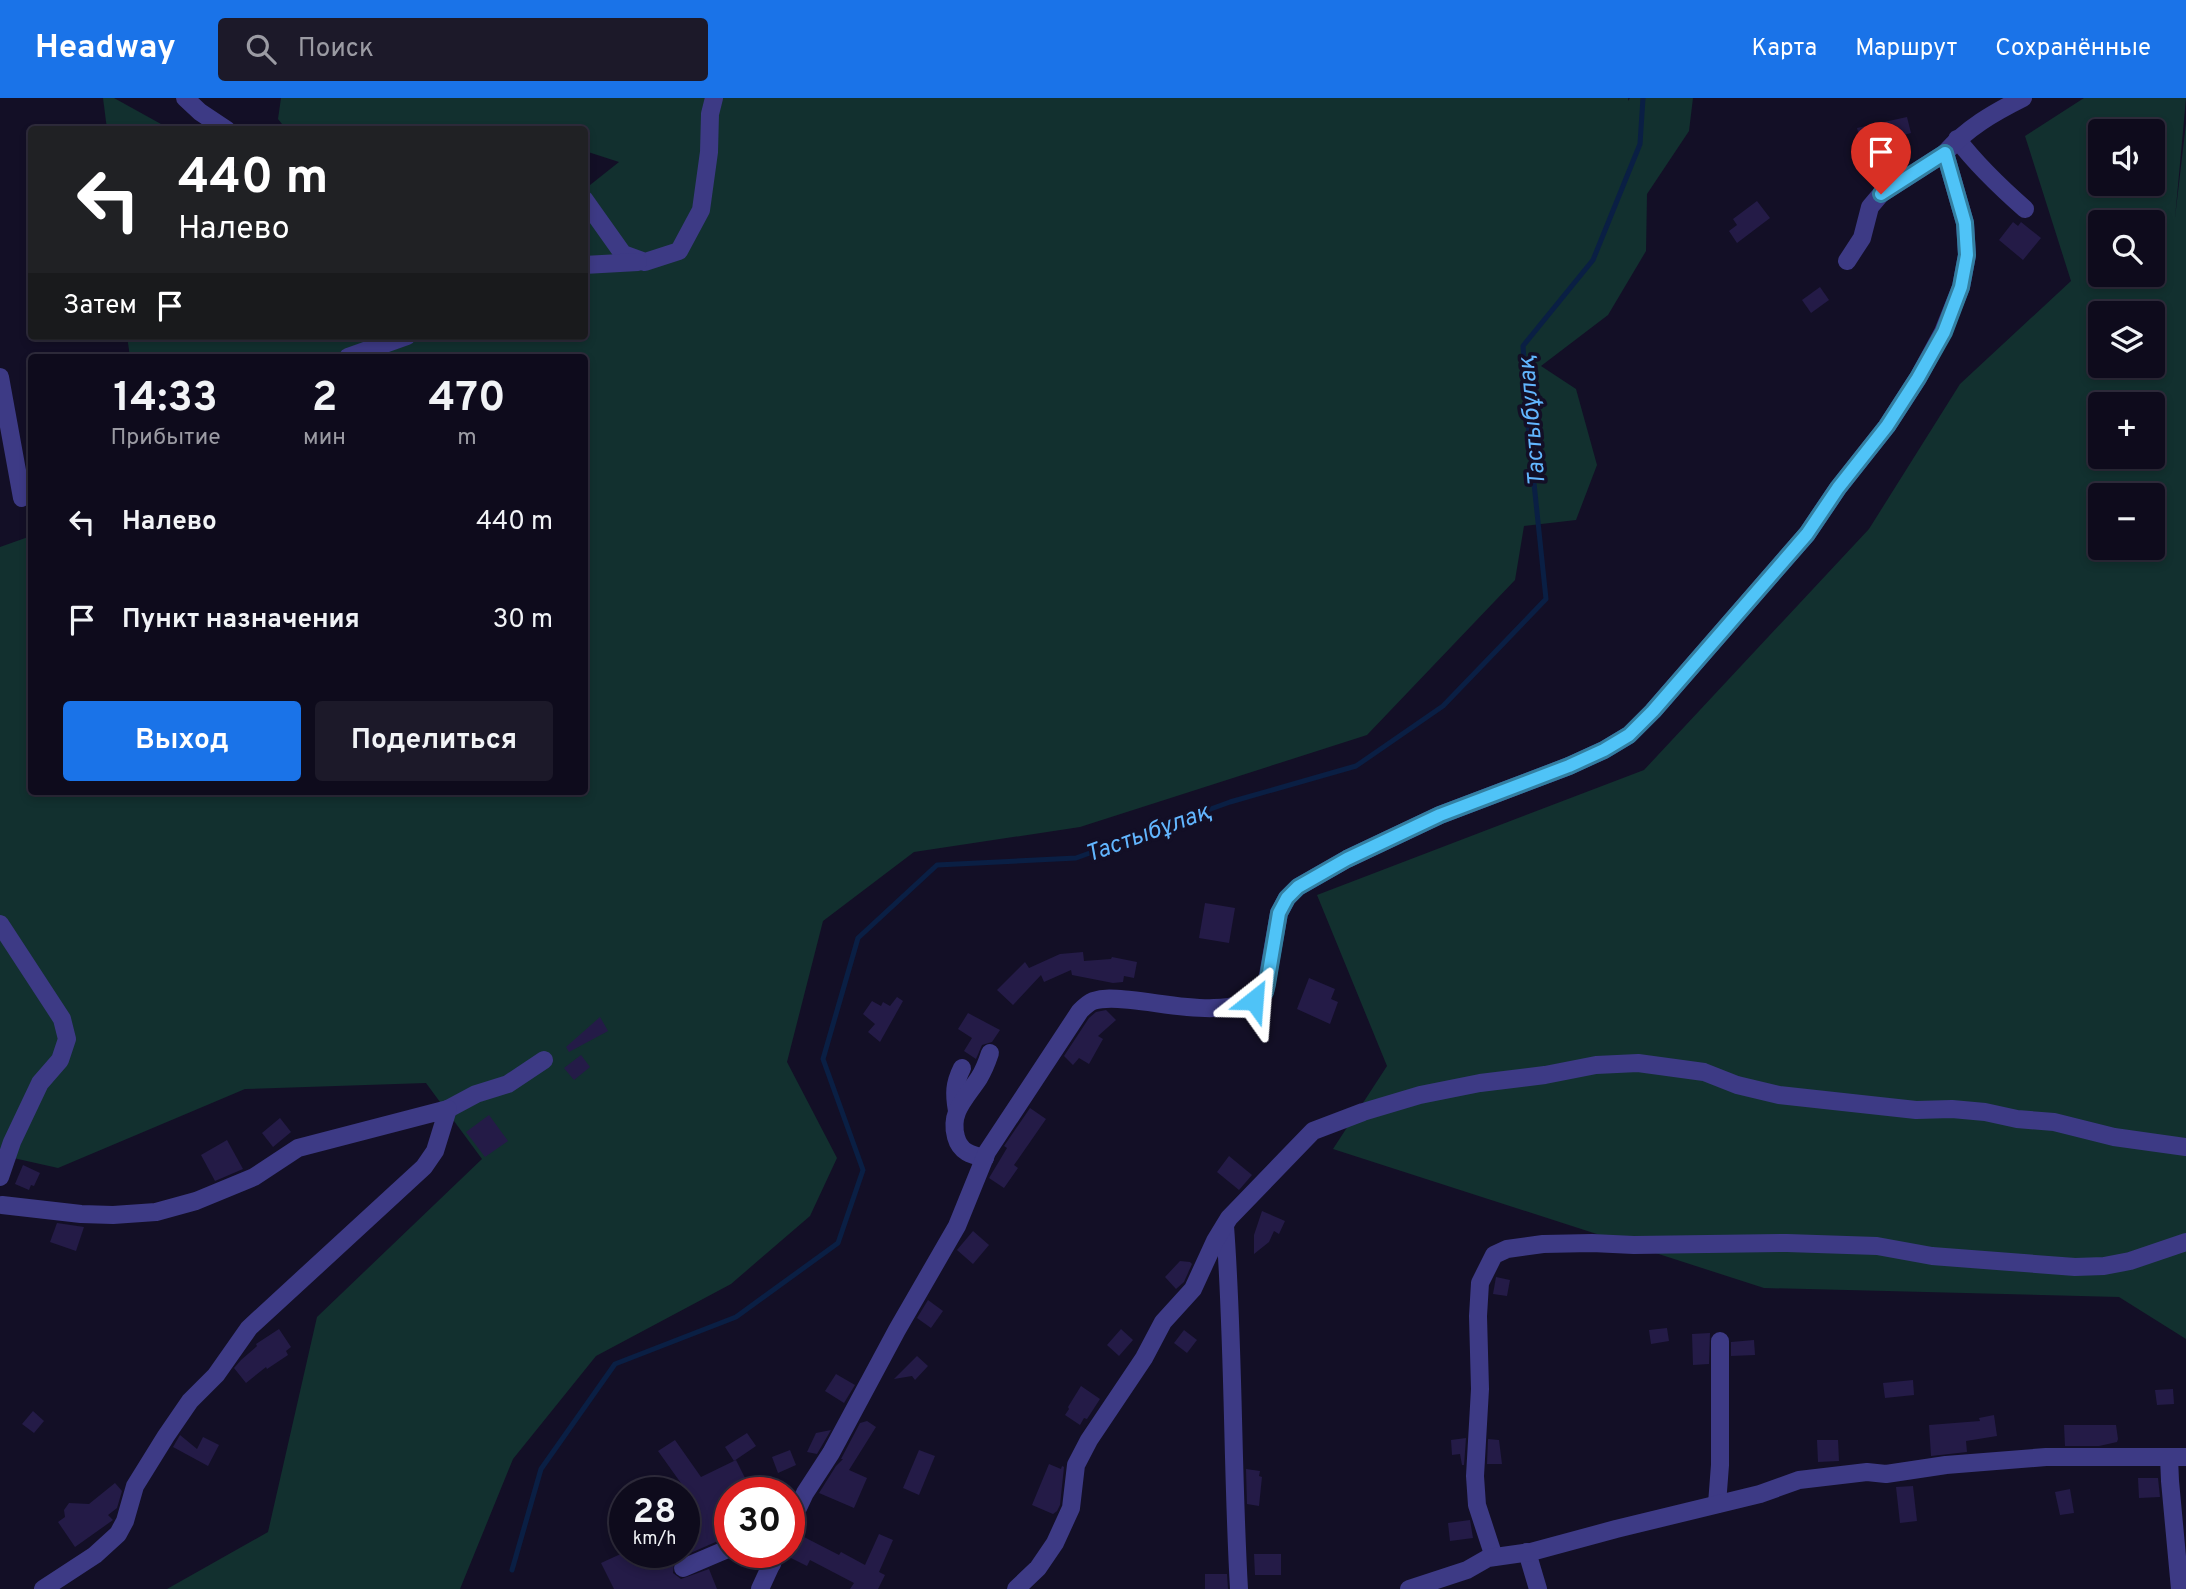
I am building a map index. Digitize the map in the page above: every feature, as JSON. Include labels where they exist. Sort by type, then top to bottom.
[{"type":"street","points":[[185,98],[221,126]]},
{"type":"street","points":[[588,265],[645,262],[679,251],[701,210],[709,152],[710,114],[714,98]]},
{"type":"street","points":[[1847,261],[1863,238],[1870,207],[1881,194],[1945,153],[1957,139],[1982,120],[2023,98]]},
{"type":"street","points":[[1957,139],[1992,179],[2025,209]]},
{"type":"street","points":[[805,1493],[831,1453],[957,1226],[985,1158],[1069,1024],[1080,1011],[1091,1002],[1113,998],[1218,1008],[1254,1000],[1265,992],[1279,913],[1287,898],[1298,887],[1347,859],[1440,815],[1569,766],[1629,735],[1807,534],[1838,488],[1887,426],[1918,378],[1944,332],[1961,287],[1967,255],[1965,223],[1945,153]]},
{"type":"street","points":[[588,205],[623,254],[645,262]]},
{"type":"street","points":[[356,354],[396,340]]},
{"type":"street","points":[[0,377],[24,486]]},
{"type":"street","points":[[0,924],[62,1019],[67,1039],[60,1060],[40,1083],[12,1142],[0,1177]]},
{"type":"street","points":[[985,1158],[969,1154],[958,1145],[953,1127],[957,1111],[979,1078],[990,1053]]},
{"type":"street","points":[[1,1206],[81,1214],[156,1212],[196,1201],[254,1177],[298,1148],[449,1109],[476,1094],[508,1084],[544,1060]]},
{"type":"street","points":[[1016,1589],[1038,1568],[1055,1543],[1071,1508],[1076,1465],[1089,1440],[1144,1358],[1163,1322],[1193,1289],[1224,1226],[1313,1131],[1363,1112],[1420,1095],[1595,1065],[1638,1063],[1704,1072],[1737,1085],[1779,1095],[1916,1110],[1952,1108],[1985,1112],[2017,1119],[2054,1122],[2114,1137],[2186,1147]]},
{"type":"street","points":[[957,1111],[954,1092],[962,1068]]},
{"type":"street","points":[[43,1589],[95,1555],[118,1534],[125,1521],[135,1486],[190,1401],[216,1375],[249,1328],[424,1167],[435,1151],[449,1109]]},
{"type":"street","points":[[1224,1226],[1228,1270],[1234,1514],[1239,1589]]},
{"type":"street","points":[[1494,1557],[1477,1505],[1475,1476],[1480,1389],[1478,1316],[1480,1283],[1494,1255],[1507,1249],[1543,1244],[1787,1243],[1877,1246],[1932,1256],[2075,1267],[2104,1266],[2130,1261],[2186,1242]]},
{"type":"street","points":[[1717,1504],[1720,1341]]},
{"type":"street","points":[[1409,1589],[1466,1570],[1494,1557],[1527,1552],[1760,1494],[1799,1480],[2046,1457],[2178,1457],[2170,1481],[2180,1589]]},
{"type":"street","points":[[1527,1552],[1538,1589]]},
{"type":"street","points":[[760,1589],[769,1568]]},
{"type":"green space","points":[[103,98],[114,98],[165,126],[107,126]]},
{"type":"green space","points":[[281,98],[1628,98],[1628,101],[1630,98],[1693,98],[1689,131],[1647,194],[1646,251],[1608,315],[1541,366],[1576,389],[1597,465],[1576,520],[1524,526],[1515,580],[1367,735],[1080,827],[914,852],[823,921],[787,1062],[837,1158],[810,1216],[731,1284],[596,1356],[513,1459],[460,1589],[167,1589],[268,1532],[317,1317],[482,1159],[426,1083],[245,1089],[58,1168],[0,1155],[0,547],[28,537],[28,795],[588,795],[588,354],[130,354],[128,340],[588,340],[588,187],[619,162],[588,152],[588,126],[284,126],[278,119]]},
{"type":"green space","points":[[2084,98],[2186,98],[2175,218],[2186,123],[2186,1339],[2119,1297],[1764,1288],[1333,1149],[1387,1066],[1317,895],[1644,770],[1869,529],[1960,384],[2071,281],[2025,136]]},
{"type":"building","points":[[1907,117],[1911,133],[1896,137],[1897,140],[1862,148],[1857,128]]},
{"type":"building","points":[[1757,201],[1770,218],[1737,243],[1729,231],[1737,225],[1733,219]]},
{"type":"building","points":[[2013,222],[2018,226],[2021,222],[2041,238],[2023,260],[1999,240]]},
{"type":"building","points":[[1820,287],[1829,300],[1811,313],[1802,300]]},
{"type":"building","points":[[1205,903],[1235,908],[1229,943],[1199,938]]},
{"type":"building","points":[[1083,952],[1084,961],[1112,957],[1137,962],[1134,978],[1124,976],[1123,982],[1113,983],[1072,975],[1071,970],[1044,982],[1041,975],[1013,1005],[997,990],[1025,962],[1029,968],[1060,954]]},
{"type":"building","points":[[1309,978],[1335,989],[1331,999],[1338,1002],[1330,1024],[1297,1009]]},
{"type":"building","points":[[897,997],[903,1001],[880,1042],[868,1032],[875,1024],[863,1014],[872,1001],[881,1006],[883,1002],[890,1006]]},
{"type":"building","points":[[1106,1010],[1116,1020],[1098,1036],[1103,1039],[1089,1064],[1079,1058],[1073,1065],[1064,1056],[1089,1018],[1096,1012]]},
{"type":"building","points":[[968,1013],[1000,1030],[992,1042],[982,1045],[976,1059],[964,1051],[972,1038],[958,1029]]},
{"type":"building","points":[[600,1017],[608,1031],[569,1052],[566,1047]]},
{"type":"building","points":[[581,1055],[590,1067],[574,1080],[564,1068]]},
{"type":"building","points":[[1030,1108],[1046,1119],[1014,1165],[1018,1168],[1004,1188],[989,1178],[1007,1148],[1004,1146]]},
{"type":"building","points":[[489,1115],[508,1141],[485,1157],[466,1132]]},
{"type":"building","points":[[280,1118],[291,1132],[273,1147],[262,1133]]},
{"type":"building","points":[[227,1140],[243,1169],[215,1181],[201,1155]]},
{"type":"building","points":[[1229,1156],[1252,1175],[1239,1190],[1217,1172]]},
{"type":"building","points":[[23,1165],[40,1173],[29,1190],[15,1184]]},
{"type":"building","points":[[1262,1211],[1285,1221],[1279,1234],[1274,1231],[1269,1242],[1254,1254],[1254,1235]]},
{"type":"building","points":[[57,1223],[84,1227],[76,1251],[50,1242]]},
{"type":"building","points":[[973,1231],[989,1245],[973,1264],[957,1250]]},
{"type":"building","points":[[1180,1261],[1192,1264],[1184,1282],[1176,1289],[1165,1277]]},
{"type":"building","points":[[1496,1277],[1510,1280],[1507,1296],[1493,1294]]},
{"type":"building","points":[[928,1300],[943,1311],[931,1328],[917,1318]]},
{"type":"building","points":[[1667,1328],[1669,1341],[1651,1344],[1649,1330]]},
{"type":"building","points":[[279,1329],[291,1347],[286,1351],[288,1355],[267,1369],[266,1367],[246,1383],[234,1368],[256,1344]]},
{"type":"building","points":[[1121,1329],[1133,1340],[1119,1356],[1107,1345]]},
{"type":"building","points":[[1184,1330],[1197,1340],[1187,1353],[1174,1343]]},
{"type":"building","points":[[1710,1333],[1709,1364],[1693,1365],[1692,1334]]},
{"type":"building","points":[[1754,1340],[1755,1355],[1731,1356],[1731,1342]]},
{"type":"building","points":[[917,1356],[928,1366],[915,1380],[912,1376],[894,1379]]},
{"type":"building","points":[[836,1374],[855,1385],[844,1403],[825,1391]]},
{"type":"building","points":[[1913,1380],[1914,1395],[1885,1398],[1883,1383]]},
{"type":"building","points":[[1081,1386],[1100,1399],[1080,1425],[1065,1415]]},
{"type":"building","points":[[2173,1389],[2174,1404],[2157,1405],[2155,1390]]},
{"type":"building","points":[[33,1411],[44,1421],[34,1433],[22,1424]]},
{"type":"building","points":[[1994,1415],[1997,1436],[1966,1441],[1967,1452],[1931,1456],[1929,1425],[1980,1421],[1979,1418]]},
{"type":"building","points":[[867,1421],[876,1427],[849,1470],[867,1478],[854,1508],[819,1493],[843,1459],[860,1423]]},
{"type":"building","points":[[2064,1425],[2116,1425],[2118,1439],[2117,1442],[2099,1446],[2065,1446]]},
{"type":"building","points":[[831,1430],[817,1454],[807,1452],[816,1433]]},
{"type":"building","points":[[747,1433],[756,1446],[734,1461],[725,1447]]},
{"type":"building","points":[[180,1435],[197,1449],[203,1437],[219,1445],[208,1466],[173,1447]]},
{"type":"building","points":[[1466,1438],[1462,1465],[1460,1454],[1452,1455],[1451,1440]]},
{"type":"building","points":[[1488,1439],[1499,1440],[1502,1464],[1487,1464]]},
{"type":"building","points":[[675,1440],[701,1477],[736,1460],[744,1477],[714,1477],[714,1543],[700,1549],[700,1477],[677,1477],[658,1451]]},
{"type":"building","points":[[1817,1440],[1838,1440],[1839,1461],[1818,1462]]},
{"type":"building","points":[[790,1450],[796,1465],[778,1473],[772,1457]]},
{"type":"building","points":[[919,1450],[935,1456],[919,1495],[903,1488]]},
{"type":"building","points":[[1049,1464],[1061,1469],[1064,1467],[1060,1505],[1053,1514],[1032,1505]]},
{"type":"building","points":[[1246,1469],[1260,1471],[1259,1476],[1262,1477],[1259,1506],[1247,1504]]},
{"type":"building","points":[[2138,1478],[2158,1478],[2160,1497],[2139,1498]]},
{"type":"building","points":[[115,1483],[122,1491],[117,1508],[108,1515],[113,1520],[75,1547],[58,1522],[65,1517],[64,1510],[69,1503],[89,1504]]},
{"type":"building","points":[[1913,1486],[1917,1521],[1900,1523],[1896,1487]]},
{"type":"building","points":[[2070,1489],[2074,1513],[2060,1515],[2055,1492]]},
{"type":"building","points":[[1470,1520],[1473,1538],[1450,1541],[1448,1523]]},
{"type":"building","points":[[879,1534],[893,1540],[879,1572],[885,1575],[878,1589],[850,1589],[854,1583],[810,1560],[807,1566],[805,1538],[865,1565]]},
{"type":"building","points":[[1254,1554],[1281,1554],[1281,1575],[1255,1575]]},
{"type":"building","points":[[609,1559],[609,1568],[673,1568],[673,1573],[681,1579],[709,1569],[717,1589],[614,1589],[601,1563]]},
{"type":"building","points":[[1205,1574],[1227,1574],[1228,1589],[1205,1589]]},
{"type":"waterway","name":"Тастыбұлақ","points":[[512,1570],[541,1469],[615,1364],[736,1317],[838,1243],[863,1170],[823,1059],[858,938],[937,865],[1076,858],[1230,802],[1356,766],[1443,706],[1546,599],[1523,346],[1593,260],[1640,144],[1643,98]]},
{"type":"route","points":[[1254,1000],[1265,992],[1279,913],[1287,898],[1298,887],[1347,859],[1440,815],[1569,766],[1629,735],[1807,534],[1838,488],[1887,426],[1918,378],[1944,332],[1961,287],[1967,255],[1965,223],[1945,153],[1881,194]]}]
